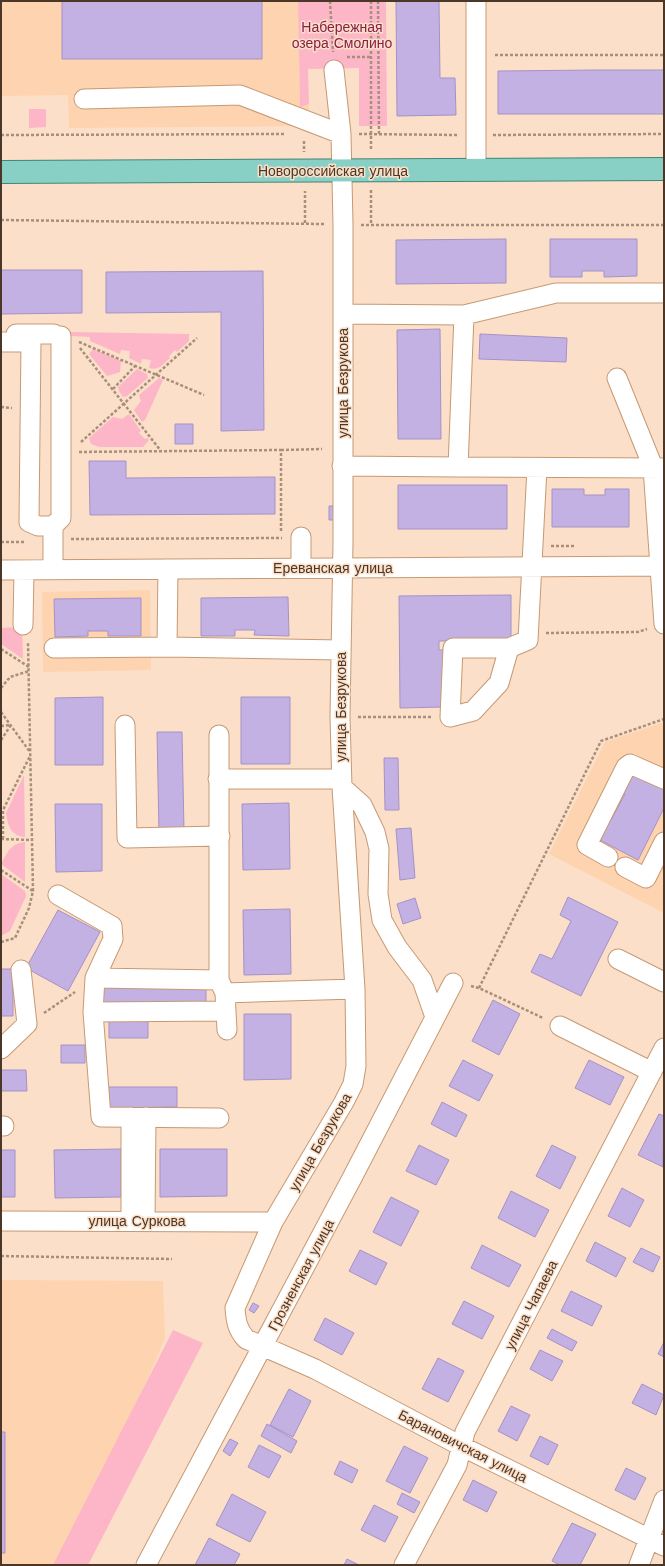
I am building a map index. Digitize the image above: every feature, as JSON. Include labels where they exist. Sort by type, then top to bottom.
[{"type":"main road","name":"Новороссийская улица","points":[[1,172],[664,169]]},
{"type":"street","points":[[476,1],[476,170]]},
{"type":"street","name":"улица Безрукова","points":[[262,1348],[246,1339],[239,1331],[235,1308],[273,1222],[353,1084],[356,1066],[355,988],[341,783],[340,717],[344,314],[341,134],[336,61]]},
{"type":"street","points":[[84,99],[240,95],[341,134]]},
{"type":"street","points":[[344,314],[464,315],[556,293],[664,293]]},
{"type":"street","points":[[458,467],[464,315]]},
{"type":"street","points":[[1,334],[57,335],[61,518],[53,526],[53,570]]},
{"type":"street","points":[[1,342],[31,342],[30,522],[38,526],[53,526]]},
{"type":"street","points":[[617,378],[658,468],[664,624]]},
{"type":"street","points":[[342,466],[658,468]]},
{"type":"street","points":[[509,648],[499,683],[473,711],[450,718],[454,648],[509,648],[528,640],[537,468]]},
{"type":"street","points":[[301,537],[301,568]]},
{"type":"street","name":"Ереванская улица","points":[[1,570],[662,566]]},
{"type":"street","points":[[167,647],[168,569]]},
{"type":"street","points":[[23,625],[24,570]]},
{"type":"street","points":[[54,648],[167,647],[341,650]]},
{"type":"street","points":[[125,725],[127,838],[220,836]]},
{"type":"street","points":[[219,735],[218,779],[222,986],[227,1030]]},
{"type":"street","points":[[608,857],[587,845],[626,767],[630,764],[636,765],[664,779]]},
{"type":"street","points":[[218,779],[341,783],[362,806],[375,832],[379,849],[378,894],[382,920],[397,947],[422,980],[435,1017]]},
{"type":"street","points":[[625,867],[646,878],[664,842]]},
{"type":"street","points":[[58,895],[112,926],[113,939],[95,978],[93,1012],[101,1117],[219,1118]]},
{"type":"street","points":[[618,958],[664,982]]},
{"type":"street","points":[[1,1049],[27,1024],[22,970]]},
{"type":"street","points":[[95,978],[222,986],[355,988]]},
{"type":"street","name":"Грозненская улица","points":[[146,1565],[262,1348],[453,983]]},
{"type":"street","points":[[93,1012],[226,1012]]},
{"type":"street","points":[[560,1026],[652,1072]]},
{"type":"street","name":"улица Чапаева","points":[[404,1565],[457,1465],[461,1446],[469,1425],[664,1048]]},
{"type":"street","points":[[138,1117],[138,1221]]},
{"type":"street","name":"улица Суркова","points":[[1,1221],[273,1222]]},
{"type":"street","name":"Барановичская улица","points":[[262,1348],[315,1369],[461,1446],[657,1542]]},
{"type":"street","points":[[639,1565],[657,1542],[664,1500]]},
{"type":"path","points":[[330,1],[336,61],[371,57]]},
{"type":"path","points":[[370,1],[371,225]]},
{"type":"path","points":[[378,1],[379,135]]},
{"type":"path","points":[[475,55],[664,54]]},
{"type":"path","points":[[80,452],[81,442],[197,338]]},
{"type":"path","points":[[161,451],[74,339],[204,395]]},
{"type":"path","points":[[112,389],[136,365]]},
{"type":"path","points":[[73,452],[322,449]]},
{"type":"path","points":[[281,450],[282,538]]},
{"type":"path","points":[[529,633],[638,632],[664,624]]},
{"type":"path","points":[[1,942],[15,938],[29,908],[33,891],[28,631],[23,625]]},
{"type":"path","points":[[1,649],[29,667]]},
{"type":"path","points":[[1,688],[10,677],[29,671]]},
{"type":"path","points":[[1,712],[30,754]]},
{"type":"path","points":[[340,717],[450,718]]},
{"type":"path","points":[[479,988],[601,741],[664,719]]},
{"type":"path","points":[[1,726],[11,725]]},
{"type":"path","points":[[1,740],[11,725]]},
{"type":"path","points":[[30,754],[2,810],[2,839],[32,840]]},
{"type":"path","points":[[1,870],[33,891]]},
{"type":"path","points":[[27,1024],[95,978]]},
{"type":"path","points":[[453,983],[479,988],[560,1026]]},
{"type":"path","points":[[1,1256],[172,1259]]},
{"type":"shaded area","points":[[1,1],[298,1],[300,104],[309,104],[309,126],[69,128],[68,95],[1,96]]},
{"type":"shaded area","points":[[150,590],[151,670],[43,672],[42,592]]},
{"type":"shaded area","points":[[664,722],[664,913],[549,854],[605,742]]},
{"type":"shaded area","points":[[1,1280],[163,1281],[165,1339],[65,1565],[1,1565]]},
{"type":"green space","name":"Набережная озера Смолино","points":[[298,1],[386,1],[387,126],[359,126],[359,68],[308,69],[309,104],[300,107]]},
{"type":"green space","points":[[29,109],[46,109],[46,127],[29,128]]},
{"type":"green space","points":[[70,332],[189,334],[189,341],[177,352],[175,350],[169,356],[170,358],[161,366],[156,369],[152,369],[149,368],[151,360],[142,359],[141,364],[129,358],[130,351],[121,350],[120,354],[90,341],[90,337],[70,336]]},
{"type":"green space","points":[[93,349],[121,361],[120,372],[107,376],[89,354]]},
{"type":"green space","points":[[137,369],[147,374],[148,378],[127,396],[123,397],[118,387]]},
{"type":"green space","points":[[159,378],[163,380],[145,420],[142,422],[134,410],[141,401],[139,395]]},
{"type":"green space","points":[[129,414],[141,431],[139,433],[145,439],[147,438],[149,440],[143,447],[99,447],[91,444],[89,438],[113,417],[122,419]]},
{"type":"green space","points":[[22,627],[23,659],[1,644],[1,628]]},
{"type":"green space","points":[[24,775],[25,837],[16,835],[11,830],[6,813]]},
{"type":"green space","points":[[25,842],[25,882],[1,864],[13,846]]},
{"type":"green space","points":[[1,874],[25,891],[26,896],[10,931],[1,936]]},
{"type":"green space","points":[[173,1330],[203,1343],[88,1565],[53,1565]]},
{"type":"building","points":[[62,1],[262,1],[262,59],[62,59]]},
{"type":"building","points":[[396,1],[439,1],[440,78],[455,78],[456,115],[397,116]]},
{"type":"building","points":[[664,70],[664,114],[498,114],[498,71]]},
{"type":"building","points":[[506,239],[506,283],[396,284],[396,240]]},
{"type":"building","points":[[550,239],[637,239],[637,276],[604,277],[604,271],[582,271],[582,277],[550,277]]},
{"type":"building","points":[[1,270],[82,270],[82,313],[1,314]]},
{"type":"building","points":[[263,271],[264,430],[221,431],[221,312],[106,313],[106,272]]},
{"type":"building","points":[[440,329],[441,439],[398,439],[397,330]]},
{"type":"building","points":[[480,334],[567,338],[566,362],[479,359]]},
{"type":"building","points":[[175,424],[193,424],[193,444],[175,444]]},
{"type":"building","points":[[89,461],[126,461],[126,478],[275,477],[275,514],[90,515]]},
{"type":"building","points":[[398,485],[507,485],[507,529],[398,529]]},
{"type":"building","points":[[552,489],[584,489],[584,495],[605,495],[605,489],[629,489],[629,527],[552,527]]},
{"type":"building","points":[[329,506],[333,506],[334,520],[329,520]]},
{"type":"building","points":[[511,595],[511,641],[439,641],[439,650],[444,650],[444,707],[400,708],[399,596]]},
{"type":"building","points":[[288,597],[289,636],[254,635],[255,630],[235,630],[235,636],[201,636],[201,598]]},
{"type":"building","points":[[141,598],[141,636],[108,636],[108,631],[88,631],[88,636],[55,637],[54,599]]},
{"type":"building","points":[[103,697],[103,765],[55,765],[55,698]]},
{"type":"building","points":[[241,697],[290,697],[290,764],[241,764]]},
{"type":"building","points":[[157,732],[182,732],[184,831],[159,832]]},
{"type":"building","points":[[384,758],[398,758],[399,810],[385,810]]},
{"type":"building","points":[[630,771],[664,788],[664,808],[638,860],[596,838],[606,817],[611,820],[625,794],[620,791]]},
{"type":"building","points":[[289,803],[290,869],[243,870],[242,804]]},
{"type":"building","points":[[55,804],[102,804],[102,871],[56,872]]},
{"type":"building","points":[[411,828],[415,878],[400,880],[396,829]]},
{"type":"building","points":[[568,897],[618,922],[581,996],[531,972],[540,954],[552,959],[571,921],[560,915]]},
{"type":"building","points":[[415,898],[421,918],[403,924],[397,904]]},
{"type":"building","points":[[290,909],[291,974],[244,975],[243,910]]},
{"type":"building","points":[[58,910],[100,932],[68,991],[26,968]]},
{"type":"building","points":[[1,969],[13,969],[13,1016],[1,1016]]},
{"type":"building","points":[[102,984],[206,985],[206,1006],[102,1006]]},
{"type":"building","points":[[493,1000],[520,1014],[499,1055],[472,1041]]},
{"type":"building","points":[[244,1014],[291,1014],[291,1079],[244,1080]]},
{"type":"building","points":[[109,1017],[148,1018],[148,1038],[109,1038]]},
{"type":"building","points":[[61,1045],[85,1045],[85,1063],[61,1063]]},
{"type":"building","points":[[463,1060],[493,1075],[479,1101],[449,1086]]},
{"type":"building","points":[[589,1060],[624,1077],[610,1105],[575,1088]]},
{"type":"building","points":[[1,1070],[26,1070],[27,1091],[1,1091]]},
{"type":"building","points":[[104,1087],[177,1087],[177,1107],[105,1108]]},
{"type":"building","points":[[442,1102],[467,1115],[456,1137],[431,1124]]},
{"type":"building","points":[[659,1114],[664,1116],[663,1167],[638,1155]]},
{"type":"building","points":[[419,1145],[449,1160],[436,1185],[406,1171]]},
{"type":"building","points":[[552,1145],[576,1157],[560,1189],[536,1176]]},
{"type":"building","points":[[121,1149],[121,1197],[55,1198],[54,1150]]},
{"type":"building","points":[[160,1149],[227,1149],[227,1196],[160,1197]]},
{"type":"building","points":[[1,1150],[15,1150],[15,1197],[1,1197]]},
{"type":"building","points":[[622,1188],[644,1200],[630,1227],[608,1216]]},
{"type":"building","points":[[511,1191],[549,1210],[535,1237],[498,1218]]},
{"type":"building","points":[[391,1197],[419,1211],[401,1246],[373,1232]]},
{"type":"building","points":[[595,1242],[626,1258],[616,1277],[586,1261]]},
{"type":"building","points":[[482,1245],[521,1265],[509,1287],[471,1268]]},
{"type":"building","points":[[641,1248],[660,1257],[653,1272],[633,1262]]},
{"type":"building","points":[[360,1250],[387,1263],[376,1285],[349,1271]]},
{"type":"building","points":[[571,1291],[602,1306],[592,1326],[561,1311]]},
{"type":"building","points":[[464,1301],[494,1316],[482,1339],[452,1324]]},
{"type":"building","points":[[253,1303],[259,1306],[254,1313],[249,1310]]},
{"type":"building","points":[[325,1318],[354,1333],[342,1355],[314,1340]]},
{"type":"building","points":[[552,1329],[577,1342],[572,1351],[547,1338]]},
{"type":"building","points":[[664,1342],[664,1357],[658,1354]]},
{"type":"building","points":[[540,1350],[563,1361],[552,1381],[530,1369]]},
{"type":"building","points":[[438,1358],[464,1371],[448,1402],[422,1389]]},
{"type":"building","points":[[642,1384],[664,1395],[656,1415],[632,1403]]},
{"type":"building","points":[[289,1389],[311,1401],[293,1437],[270,1425]]},
{"type":"building","points":[[511,1406],[530,1415],[517,1441],[498,1431]]},
{"type":"building","points":[[267,1424],[297,1441],[291,1453],[261,1436]]},
{"type":"building","points":[[1,1432],[5,1432],[5,1553],[1,1553]]},
{"type":"building","points":[[540,1436],[558,1445],[548,1465],[530,1456]]},
{"type":"building","points":[[230,1439],[238,1443],[230,1456],[223,1451]]},
{"type":"building","points":[[259,1445],[281,1456],[269,1478],[248,1467]]},
{"type":"building","points":[[404,1446],[428,1458],[410,1493],[386,1481]]},
{"type":"building","points":[[340,1461],[358,1470],[352,1483],[334,1474]]},
{"type":"building","points":[[626,1468],[646,1478],[635,1500],[615,1490]]},
{"type":"building","points":[[473,1480],[497,1492],[487,1512],[463,1500]]},
{"type":"building","points":[[402,1493],[420,1502],[414,1513],[397,1504]]},
{"type":"building","points":[[232,1494],[266,1512],[250,1542],[216,1525]]},
{"type":"building","points":[[374,1505],[398,1517],[385,1542],[361,1530]]},
{"type":"building","points":[[572,1523],[596,1534],[580,1565],[560,1565],[552,1561]]},
{"type":"building","points":[[209,1538],[240,1554],[234,1565],[195,1565]]},
{"type":"building","points":[[347,1559],[359,1565],[344,1565]]}]
